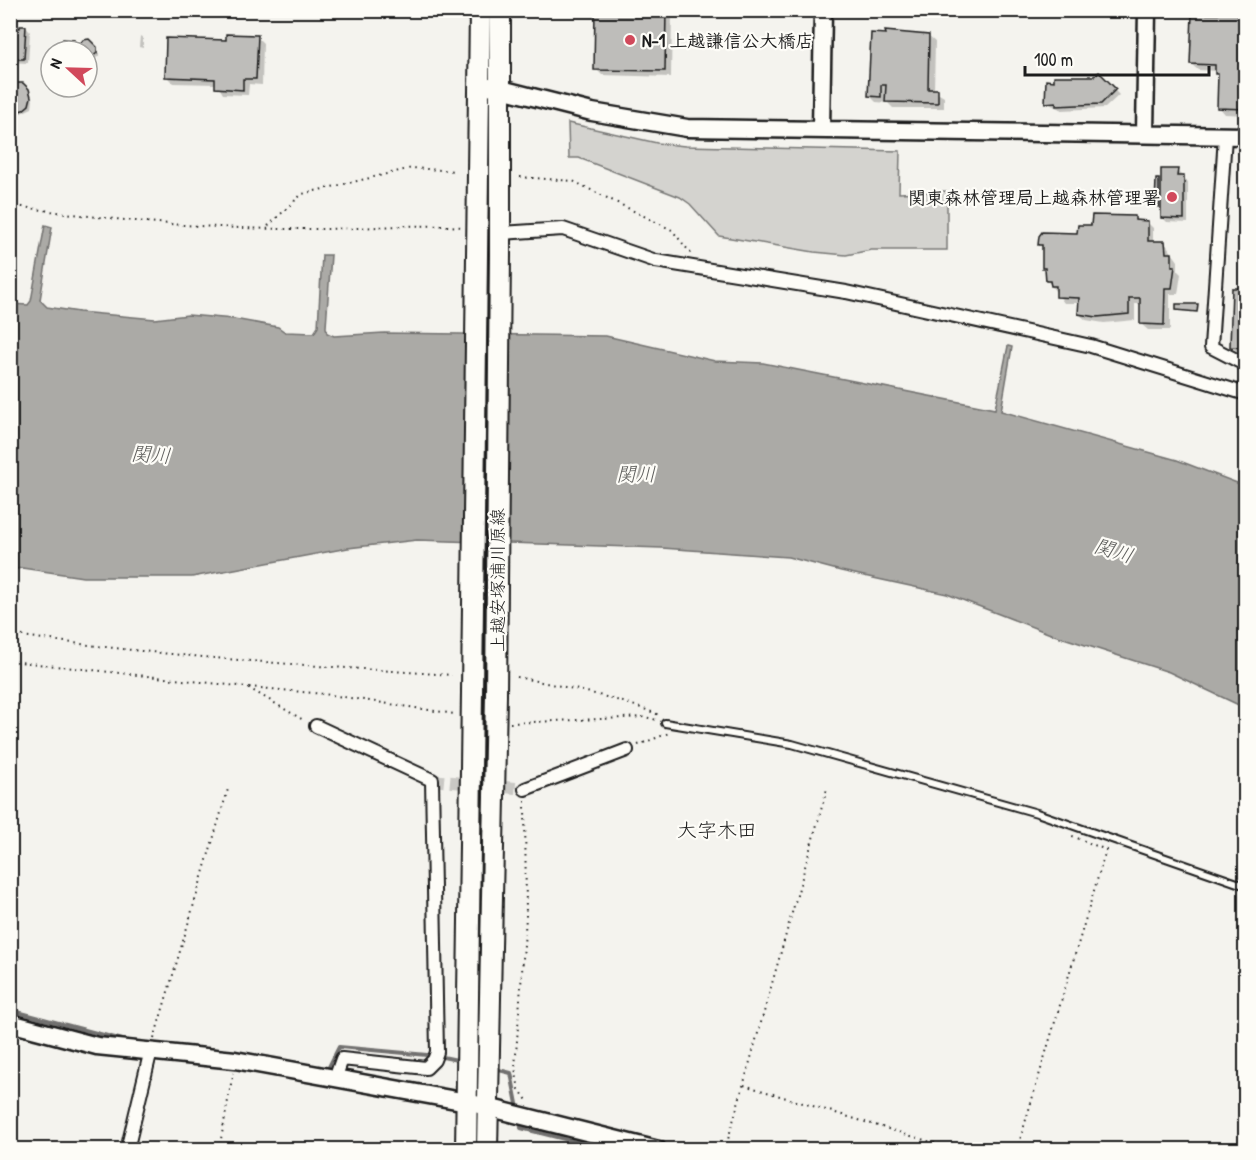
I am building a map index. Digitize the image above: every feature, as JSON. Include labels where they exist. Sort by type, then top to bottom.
[{"type":"main road","name":"上越安塚浦川原線","points":[[480,10],[471,717],[477,1104],[486,1149]]},
{"type":"main road","name":"上越安塚浦川原線","points":[[466,1149],[477,1104],[496,695],[500,10]]},
{"type":"street","points":[[821,129],[823,10]]},
{"type":"street","points":[[1145,134],[1147,10]]},
{"type":"street","points":[[480,85],[501,87],[592,112],[687,128],[1245,136]]},
{"type":"street","points":[[1225,135],[1211,347],[1245,365]]},
{"type":"street","points":[[500,233],[563,229],[656,261],[846,292],[1091,346],[1245,394]]},
{"type":"street","points":[[316,726],[432,780],[437,1052],[435,1060],[426,1068],[342,1059],[335,1079]]},
{"type":"street","points":[[525,789],[627,750]]},
{"type":"street","points":[[10,1023],[97,1046],[235,1060],[477,1104],[663,1147]]},
{"type":"street","points":[[127,1149],[151,1050]]},
{"type":"lane","points":[[665,723],[792,744],[836,756],[1037,813],[1245,886]]},
{"type":"path","points":[[267,227],[302,194],[412,168],[456,171]]},
{"type":"path","points":[[520,177],[573,182],[672,230],[704,269]]},
{"type":"path","points":[[10,205],[141,223],[315,229],[420,224],[477,228]]},
{"type":"path","points":[[10,634],[83,645],[223,659],[452,675]]},
{"type":"path","points":[[10,661],[324,694],[471,717]]},
{"type":"path","points":[[518,677],[638,706],[660,716],[657,721]]},
{"type":"path","points":[[246,687],[316,726]]},
{"type":"path","points":[[495,724],[645,717],[665,723]]},
{"type":"path","points":[[627,750],[672,732],[675,725]]},
{"type":"path","points":[[151,1050],[228,789]]},
{"type":"path","points":[[525,789],[526,917],[515,1068],[519,1089],[532,1106]]},
{"type":"path","points":[[725,1149],[827,789]]},
{"type":"path","points":[[1017,1149],[1106,850]]},
{"type":"path","points":[[219,1149],[235,1060]]},
{"type":"path","points":[[744,1085],[957,1149]]},
{"type":"path","points":[[663,1147],[689,1149]]},
{"type":"shaded area","points":[[568,123],[657,143],[685,146],[900,151],[899,193],[947,191],[947,250],[871,250],[846,255],[719,236],[690,204],[680,197],[579,158],[569,158]]},
{"type":"water","name":"関川","points":[[45,225],[52,227],[40,300],[47,307],[79,312],[155,319],[188,315],[234,319],[278,327],[285,332],[314,333],[318,327],[322,255],[331,255],[326,327],[327,333],[334,336],[384,333],[606,336],[715,361],[763,363],[995,409],[1008,346],[1012,347],[1001,411],[1177,460],[1245,486],[1245,708],[1169,672],[1048,633],[947,594],[788,557],[662,548],[417,540],[348,548],[192,577],[83,577],[22,568],[11,570],[10,304],[28,305],[31,301]]},
{"type":"building","name":"N-1 上越謙信公大橋店","points":[[595,10],[666,10],[665,71],[594,70]]},
{"type":"building","points":[[1218,10],[1246,10],[1246,109],[1217,108],[1218,74],[1215,74],[1215,65],[1190,64],[1192,14],[1218,14]]},
{"type":"building","points":[[20,26],[26,26],[24,59],[10,59],[10,27],[20,28]]},
{"type":"building","points":[[885,31],[929,35],[928,89],[938,89],[938,103],[885,102],[886,85],[881,85],[881,97],[868,96],[871,33],[886,34]]},
{"type":"building","points":[[226,34],[258,35],[256,79],[243,79],[243,90],[215,88],[215,79],[165,77],[166,38],[226,40]]},
{"type":"building","points":[[1099,72],[1116,89],[1101,104],[1056,106],[1056,102],[1045,103],[1046,80],[1054,81],[1054,76],[1094,76]]},
{"type":"building","points":[[23,83],[29,89],[31,97],[29,105],[15,112],[10,110],[10,84]]},
{"type":"building","name":"関東森林管理局上越森林管理署","points":[[1161,169],[1178,169],[1177,176],[1184,176],[1184,219],[1161,218]]},
{"type":"building","points":[[1156,179],[1159,179],[1159,207],[1155,206]]},
{"type":"building","points":[[1092,215],[1135,216],[1135,220],[1148,221],[1148,241],[1165,241],[1166,253],[1172,253],[1172,266],[1175,266],[1172,288],[1165,288],[1164,325],[1140,324],[1140,298],[1129,298],[1129,314],[1097,317],[1078,314],[1079,298],[1056,297],[1056,286],[1051,286],[1050,281],[1046,281],[1045,268],[1042,268],[1042,245],[1038,245],[1039,236],[1042,232],[1077,233],[1078,225],[1091,225]]},
{"type":"building","points":[[1232,288],[1246,288],[1246,348],[1230,347]]},
{"type":"building","points":[[1176,304],[1198,304],[1197,312],[1176,310]]},
{"type":"waterway","points":[[10,1010],[130,1042]]},
{"type":"waterway","points":[[325,1068],[328,1069],[339,1047],[438,1056],[462,1061]]},
{"type":"waterway","points":[[215,1050],[270,1058]]},
{"type":"waterway","points":[[495,1069],[511,1073],[518,1109]]},
{"type":"waterway","points":[[520,1119],[521,1128],[608,1150]]},
{"type":"tunnel","points":[[432,780],[525,789]]},
{"type":"place","name":"N-1 上越謙信公大橋店","points":[[630,40]]},
{"type":"place","name":"関東森林管理局上越森林管理署","points":[[1172,197]]},
{"type":"district","name":"大字木田","points":[[717,829]]}]
